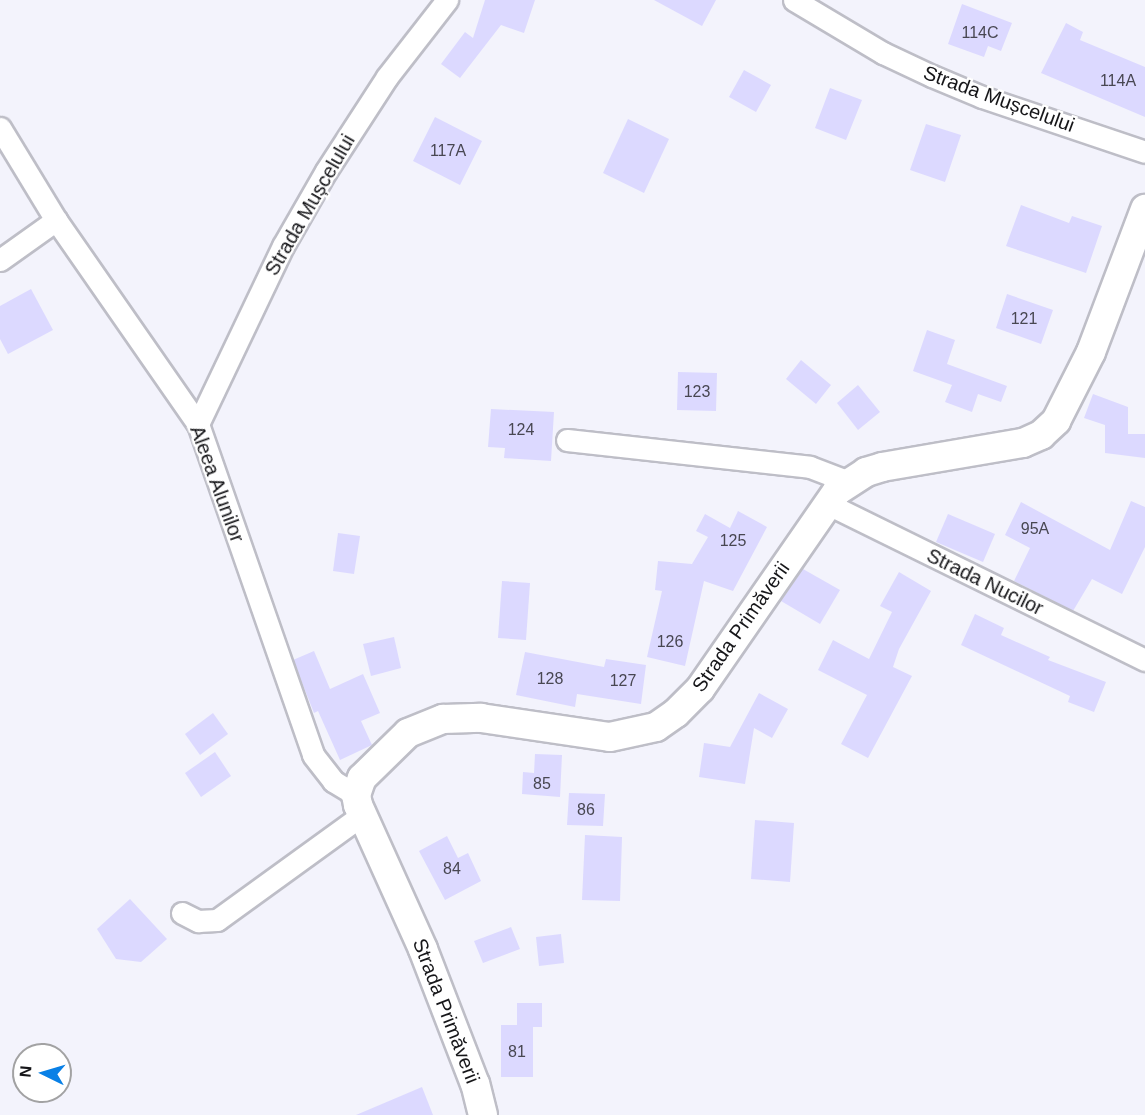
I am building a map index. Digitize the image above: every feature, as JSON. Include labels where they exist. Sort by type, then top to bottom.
[{"type":"street","name":"Strada Mușcelului","points":[[198,424],[283,246],[326,171],[387,77],[447,0]]},
{"type":"street","name":"Strada Mușcelului","points":[[794,0],[884,53],[932,76],[982,97],[1145,152]]},
{"type":"street","name":"Aleea Alunilor","points":[[0,128],[56,220],[198,424],[313,755],[333,781],[359,805]]},
{"type":"street","name":"Strada Primăverii","points":[[483,1115],[475,1084],[423,949],[359,805],[362,778],[408,733],[443,719],[481,718],[610,736],[656,727],[700,690],[826,503],[849,482],[882,466],[1023,443],[1041,435],[1056,421],[1091,352],[1145,208]]},
{"type":"street","points":[[0,260],[56,220]]},
{"type":"street","points":[[567,440],[810,467],[849,482]]},
{"type":"street","name":"Strada Nucilor","points":[[826,503],[1145,660]]},
{"type":"street","points":[[182,914],[198,921],[217,920],[359,805]]},
{"type":"building","points":[[485,0],[535,0],[524,33],[501,25],[460,78],[441,64],[465,32],[473,38]]},
{"type":"building","points":[[654,0],[716,0],[702,26]]},
{"type":"building","points":[[962,4],[1012,23],[1001,51],[988,46],[984,57],[948,44]]},
{"type":"building","points":[[1066,23],[1083,32],[1080,40],[1145,67],[1145,117],[1041,73]]},
{"type":"building","points":[[744,70],[771,85],[756,112],[729,97]]},
{"type":"building","points":[[830,88],[862,100],[846,140],[815,128]]},
{"type":"building","points":[[435,117],[482,141],[460,185],[413,161]]},
{"type":"building","points":[[628,119],[669,139],[644,193],[603,173]]},
{"type":"building","points":[[926,124],[961,135],[945,182],[910,170]]},
{"type":"building","points":[[1021,205],[1069,223],[1072,216],[1102,226],[1086,273],[1006,246]]},
{"type":"building","points":[[31,289],[53,330],[8,354],[0,339],[0,306]]},
{"type":"building","points":[[1007,294],[1053,310],[1041,344],[996,328]]},
{"type":"building","points":[[927,330],[955,340],[947,364],[1007,386],[1001,402],[978,394],[972,412],[945,402],[952,385],[913,371]]},
{"type":"building","points":[[801,360],[831,385],[816,404],[786,379]]},
{"type":"building","points":[[678,372],[717,373],[716,411],[677,410]]},
{"type":"building","points":[[858,385],[880,412],[858,430],[837,403]]},
{"type":"building","points":[[1093,394],[1128,407],[1128,434],[1145,434],[1145,458],[1105,453],[1105,425],[1084,418]]},
{"type":"building","points":[[491,409],[554,412],[551,461],[504,458],[505,448],[488,447]]},
{"type":"building","points":[[1131,501],[1145,507],[1145,547],[1122,594],[1092,579],[1073,611],[1014,581],[1030,548],[1005,535],[1021,502],[1110,550]]},
{"type":"building","points":[[738,511],[767,527],[733,591],[704,581],[685,666],[647,657],[662,591],[655,590],[658,561],[692,564],[708,537],[696,531],[705,514],[730,528]]},
{"type":"building","points":[[948,514],[995,534],[983,562],[936,542]]},
{"type":"building","points":[[338,533],[360,536],[354,574],[333,571]]},
{"type":"building","points":[[803,569],[840,590],[820,624],[781,601]]},
{"type":"building","points":[[899,572],[931,591],[899,649],[893,667],[912,676],[868,758],[841,744],[867,695],[818,670],[833,640],[869,659],[892,612],[880,606]]},
{"type":"building","points":[[502,581],[530,583],[526,640],[498,638]]},
{"type":"building","points":[[975,614],[1004,628],[1001,635],[1050,657],[1048,660],[1106,682],[1094,712],[1068,702],[1070,696],[961,645]]},
{"type":"building","points":[[394,637],[401,668],[371,676],[363,644]]},
{"type":"building","points":[[314,651],[330,689],[363,674],[380,713],[361,721],[372,745],[340,760],[318,711],[314,713],[293,660]]},
{"type":"building","points":[[525,652],[604,667],[606,659],[646,665],[641,704],[577,694],[575,707],[516,695]]},
{"type":"building","points":[[759,693],[788,709],[772,738],[754,728],[745,784],[699,777],[704,743],[730,747]]},
{"type":"building","points":[[213,713],[228,734],[200,755],[185,734]]},
{"type":"building","points":[[215,752],[231,776],[201,797],[185,773]]},
{"type":"building","points":[[535,754],[562,755],[560,797],[522,794],[523,772],[534,773]]},
{"type":"building","points":[[569,793],[605,794],[603,826],[567,825]]},
{"type":"building","points":[[755,820],[794,823],[790,882],[751,879]]},
{"type":"building","points":[[585,835],[622,837],[620,901],[582,900]]},
{"type":"building","points":[[447,836],[458,858],[468,853],[481,881],[445,900],[419,851]]},
{"type":"building","points":[[130,899],[167,939],[141,962],[116,959],[97,929]]},
{"type":"building","points":[[511,927],[520,949],[483,963],[474,941]]},
{"type":"building","points":[[561,934],[564,963],[539,966],[536,937]]},
{"type":"building","points":[[517,1003],[542,1003],[542,1027],[533,1027],[533,1077],[501,1077],[501,1025],[517,1025]]},
{"type":"building","points":[[422,1087],[433,1115],[356,1115]]}]
